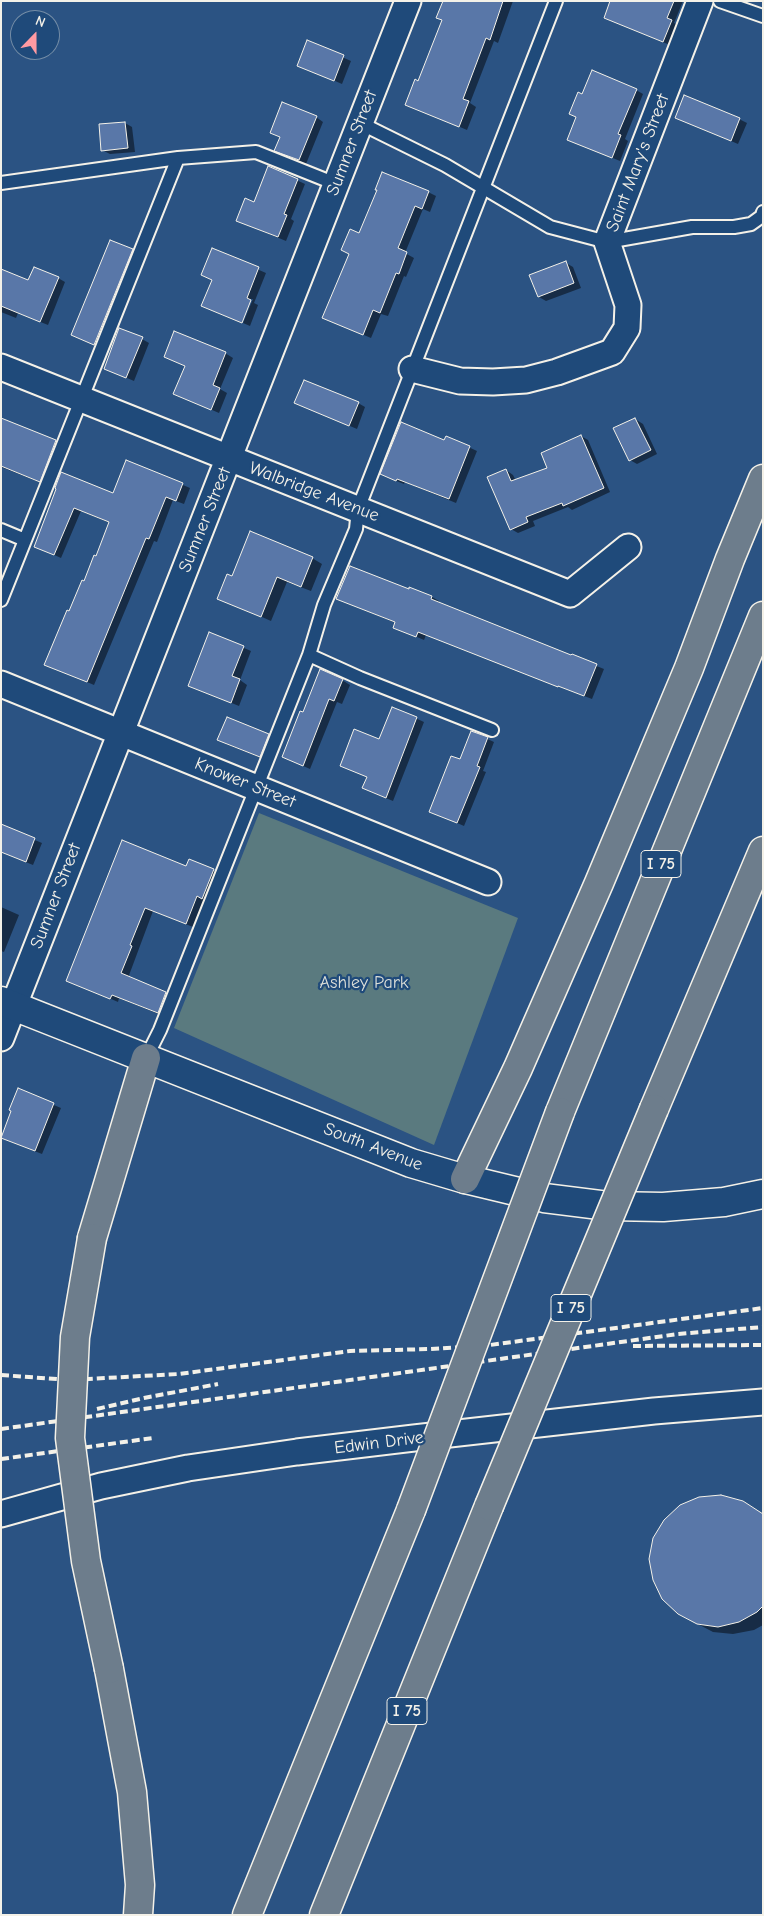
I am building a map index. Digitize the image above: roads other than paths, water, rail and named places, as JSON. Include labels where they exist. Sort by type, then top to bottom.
[{"type":"highway","points":[[465,1179],[518,1068],[595,892],[689,668],[730,559],[763,479]]},
{"type":"highway","name":"I 75","points":[[247,1915],[411,1510],[560,1112],[763,616]]},
{"type":"highway","name":"I 75","points":[[324,1915],[489,1506],[763,851]]},
{"type":"highway","points":[[138,1915],[140,1885],[132,1792],[109,1668],[86,1561],[70,1438],[75,1337],[92,1238],[146,1058]]},
{"type":"street","name":"Sumner Street","points":[[1,1038],[8,1004],[120,732],[229,459],[408,1]]},
{"type":"street","name":"Saint Mary's Street","points":[[412,369],[460,380],[493,382],[526,380],[557,372],[612,352],[627,328],[628,305],[607,242],[700,1]]},
{"type":"street","name":"Walbridge Avenue","points":[[1,367],[570,594],[628,547]]},
{"type":"street","name":"Knower Street","points":[[1,684],[488,882]]},
{"type":"street","name":"South Avenue","points":[[8,1004],[411,1163],[465,1179],[544,1198],[608,1206],[663,1207],[715,1203],[763,1194]]},
{"type":"street","name":"Edwin Drive","points":[[1,1514],[101,1486],[188,1468],[296,1452],[654,1411],[763,1402]]},
{"type":"lane","points":[[146,1058],[160,1030],[309,655],[324,605],[356,529],[358,509],[556,1]]},
{"type":"lane","points":[[720,1],[763,16]]},
{"type":"lane","points":[[360,123],[445,165],[550,227],[607,242],[692,228],[734,227],[751,224],[762,216],[763,212]]},
{"type":"lane","points":[[1,183],[178,158],[256,152],[336,184]]},
{"type":"lane","points":[[1,600],[178,158]]},
{"type":"lane","points":[[1,530],[25,540]]},
{"type":"lane","points":[[309,655],[360,678],[492,730]]},
{"type":"railway","points":[[1,1375],[69,1380],[179,1374],[350,1351],[490,1345],[763,1308]]},
{"type":"railway","points":[[1,1429],[678,1334],[763,1327]]},
{"type":"railway","points":[[633,1346],[763,1345]]},
{"type":"railway","points":[[97,1409],[218,1384]]},
{"type":"railway","points":[[1,1459],[153,1438]]},
{"type":"park label","name":"Ashley Park","points":[[364,983]]}]
